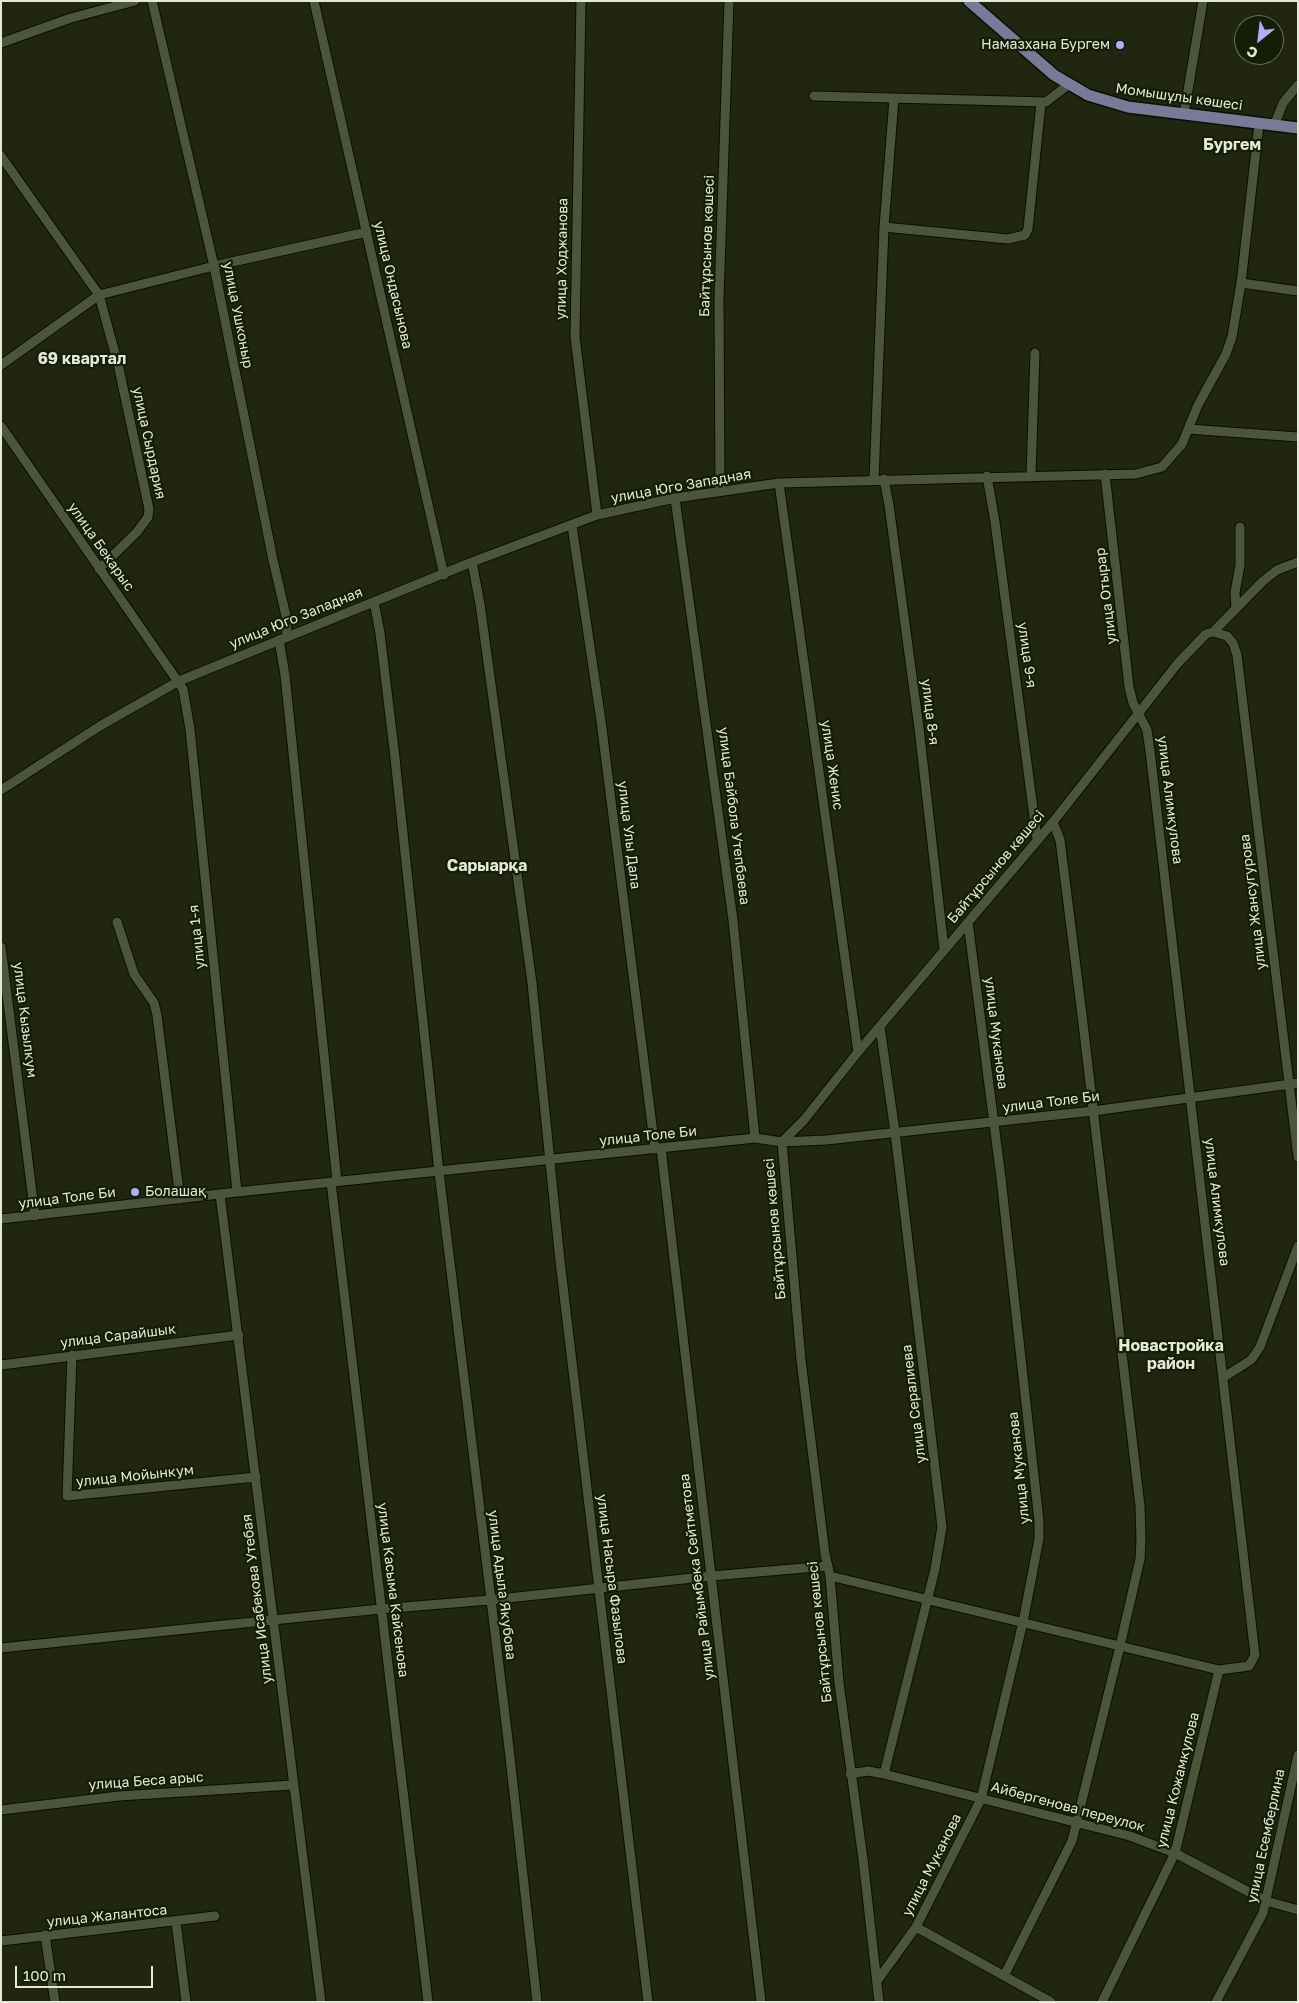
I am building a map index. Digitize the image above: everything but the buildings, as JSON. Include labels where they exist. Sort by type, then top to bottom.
[{"type":"main road","name":"Момышұлы көшесі","points":[[969,1],[1036,60],[1068,85],[1108,102],[1184,114],[1298,128]]},
{"type":"street","points":[[1,43],[71,18],[136,1]]},
{"type":"street","name":"улица Ушконыр","points":[[152,1],[214,266],[286,616],[283,638],[285,675],[334,1182]]},
{"type":"street","name":"улица Ондасынова","points":[[314,1],[444,575]]},
{"type":"street","name":"улица Ходжанова","points":[[580,1],[575,337],[597,515]]},
{"type":"street","name":"Байтұрсынов көшесі","points":[[720,491],[719,298],[729,1]]},
{"type":"street","points":[[1184,114],[1203,1]]},
{"type":"street","points":[[814,96],[1041,102],[1050,101],[1068,85]]},
{"type":"street","points":[[1274,126],[1283,103],[1298,85]]},
{"type":"street","name":"улица 8-я","points":[[894,99],[884,227],[879,479],[889,505],[917,718],[944,949]]},
{"type":"street","points":[[884,227],[1008,239],[1025,235],[1028,229],[1041,102]]},
{"type":"street","name":"улица Юго Западная","points":[[1,790],[100,726],[180,682],[283,638],[444,575],[472,562],[597,515],[675,498],[779,483],[987,476],[1136,474],[1162,467],[1177,453],[1207,387],[1226,354],[1232,337],[1241,282],[1259,124]]},
{"type":"street","name":"улица Сырдария","points":[[1,156],[99,295],[118,364],[149,509],[148,517],[137,532],[99,569]]},
{"type":"street","points":[[1,365],[99,295],[214,266],[367,232]]},
{"type":"street","points":[[1241,282],[1298,291]]},
{"type":"street","points":[[1031,476],[1035,353]]},
{"type":"street","name":"улица Бекарыс","points":[[1,426],[99,569],[180,682]]},
{"type":"street","points":[[1188,429],[1298,437]]},
{"type":"street","name":"улица Отырар","points":[[1105,474],[1129,687],[1137,714]]},
{"type":"street","name":"улица 9-я","points":[[987,476],[998,542],[1037,839]]},
{"type":"street","name":"улица Женис","points":[[779,483],[858,1052]]},
{"type":"street","name":"улица Байбола Утепбаева","points":[[675,498],[733,920],[755,1138]]},
{"type":"street","name":"улица Улы Дала","points":[[572,526],[601,721],[658,1148]]},
{"type":"street","points":[[1236,608],[1235,593],[1240,565],[1240,527]]},
{"type":"street","name":"улица Насыра Фазылова","points":[[472,562],[480,604],[532,983],[550,1160],[648,2002]]},
{"type":"street","name":"Байтұрсынов көшесі","points":[[879,2002],[864,1859],[850,1774],[839,1683],[829,1571],[801,1360],[782,1142],[804,1120],[944,949],[1053,822],[1137,714],[1192,648],[1206,634],[1212,632],[1277,570],[1298,562]]},
{"type":"street","name":"улица Адыла Якубова","points":[[374,602],[380,633],[395,758],[439,1172],[537,2002]]},
{"type":"street","name":"улица Жансугурова","points":[[1212,632],[1226,636],[1233,643],[1237,655],[1293,1083],[1298,1158]]},
{"type":"street","name":"улица 1-я","points":[[180,682],[190,729],[237,1192]]},
{"type":"street","name":"улица Алимкулова","points":[[1137,714],[1148,735],[1182,1012],[1190,1098],[1255,1656],[1249,1666],[1220,1670]]},
{"type":"street","points":[[1004,1976],[1072,1841],[1140,1558],[1140,1506],[1061,848],[1053,822]]},
{"type":"street","points":[[117,922],[134,974],[154,1003],[158,1015],[180,1199]]},
{"type":"street","name":"улица Муканова","points":[[877,1981],[916,1927],[981,1799],[1023,1622],[1037,1553],[1039,1522],[994,1122],[968,922]]},
{"type":"street","name":"улица Кызылкум","points":[[1,947],[35,1216]]},
{"type":"street","name":"улица Сералиева","points":[[880,1027],[895,1132],[942,1526],[935,1569],[884,1774]]},
{"type":"street","name":"улица Толе Би","points":[[1,1219],[237,1192],[755,1138],[782,1142],[826,1140],[1093,1111],[1293,1083]]},
{"type":"street","name":"улица Райымбека Сейтметова","points":[[658,1148],[761,2002]]},
{"type":"street","name":"улица Касыма Кайсенова","points":[[334,1182],[380,1609],[428,2002]]},
{"type":"street","name":"улица Исабекова Утебая","points":[[220,1194],[321,2002]]},
{"type":"street","points":[[1224,1377],[1251,1360],[1260,1347],[1298,1246]]},
{"type":"street","name":"улица Сарайшык","points":[[1,1365],[239,1335]]},
{"type":"street","name":"улица Мойынкум","points":[[72,1355],[67,1496],[256,1477]]},
{"type":"street","points":[[1,1648],[380,1609],[490,1600],[711,1576],[829,1571],[926,1599],[1220,1670]]},
{"type":"street","name":"улица Кожамкулова","points":[[1102,2002],[1175,1853],[1220,1670]]},
{"type":"street","name":"улица Есемберлина","points":[[1216,2002],[1257,1926],[1266,1902],[1298,1755]]},
{"type":"street","name":"Айбергенова переулок","points":[[850,1774],[868,1771],[884,1774],[1130,1836],[1175,1853],[1266,1902],[1298,1910]]},
{"type":"street","name":"улица Беса арыс","points":[[1,1810],[129,1796],[293,1785]]},
{"type":"street","name":"улица Жалантоса","points":[[1,1941],[215,1916]]},
{"type":"street","points":[[176,1922],[186,2002]]},
{"type":"street","points":[[916,1927],[1050,2002]]},
{"type":"street","points":[[45,1935],[55,2002]]},
{"type":"place","name":"Намазхана Бургем","points":[[1120,45]]},
{"type":"place","name":"Болашақ","points":[[135,1192]]},
{"type":"district","name":"Бургем","points":[[1232,145]]},
{"type":"district","name":"69 квартал","points":[[82,359]]},
{"type":"district","name":"Сарыарқа","points":[[487,866]]},
{"type":"district","name":"Новастройка район","points":[[1171,1355]]}]
